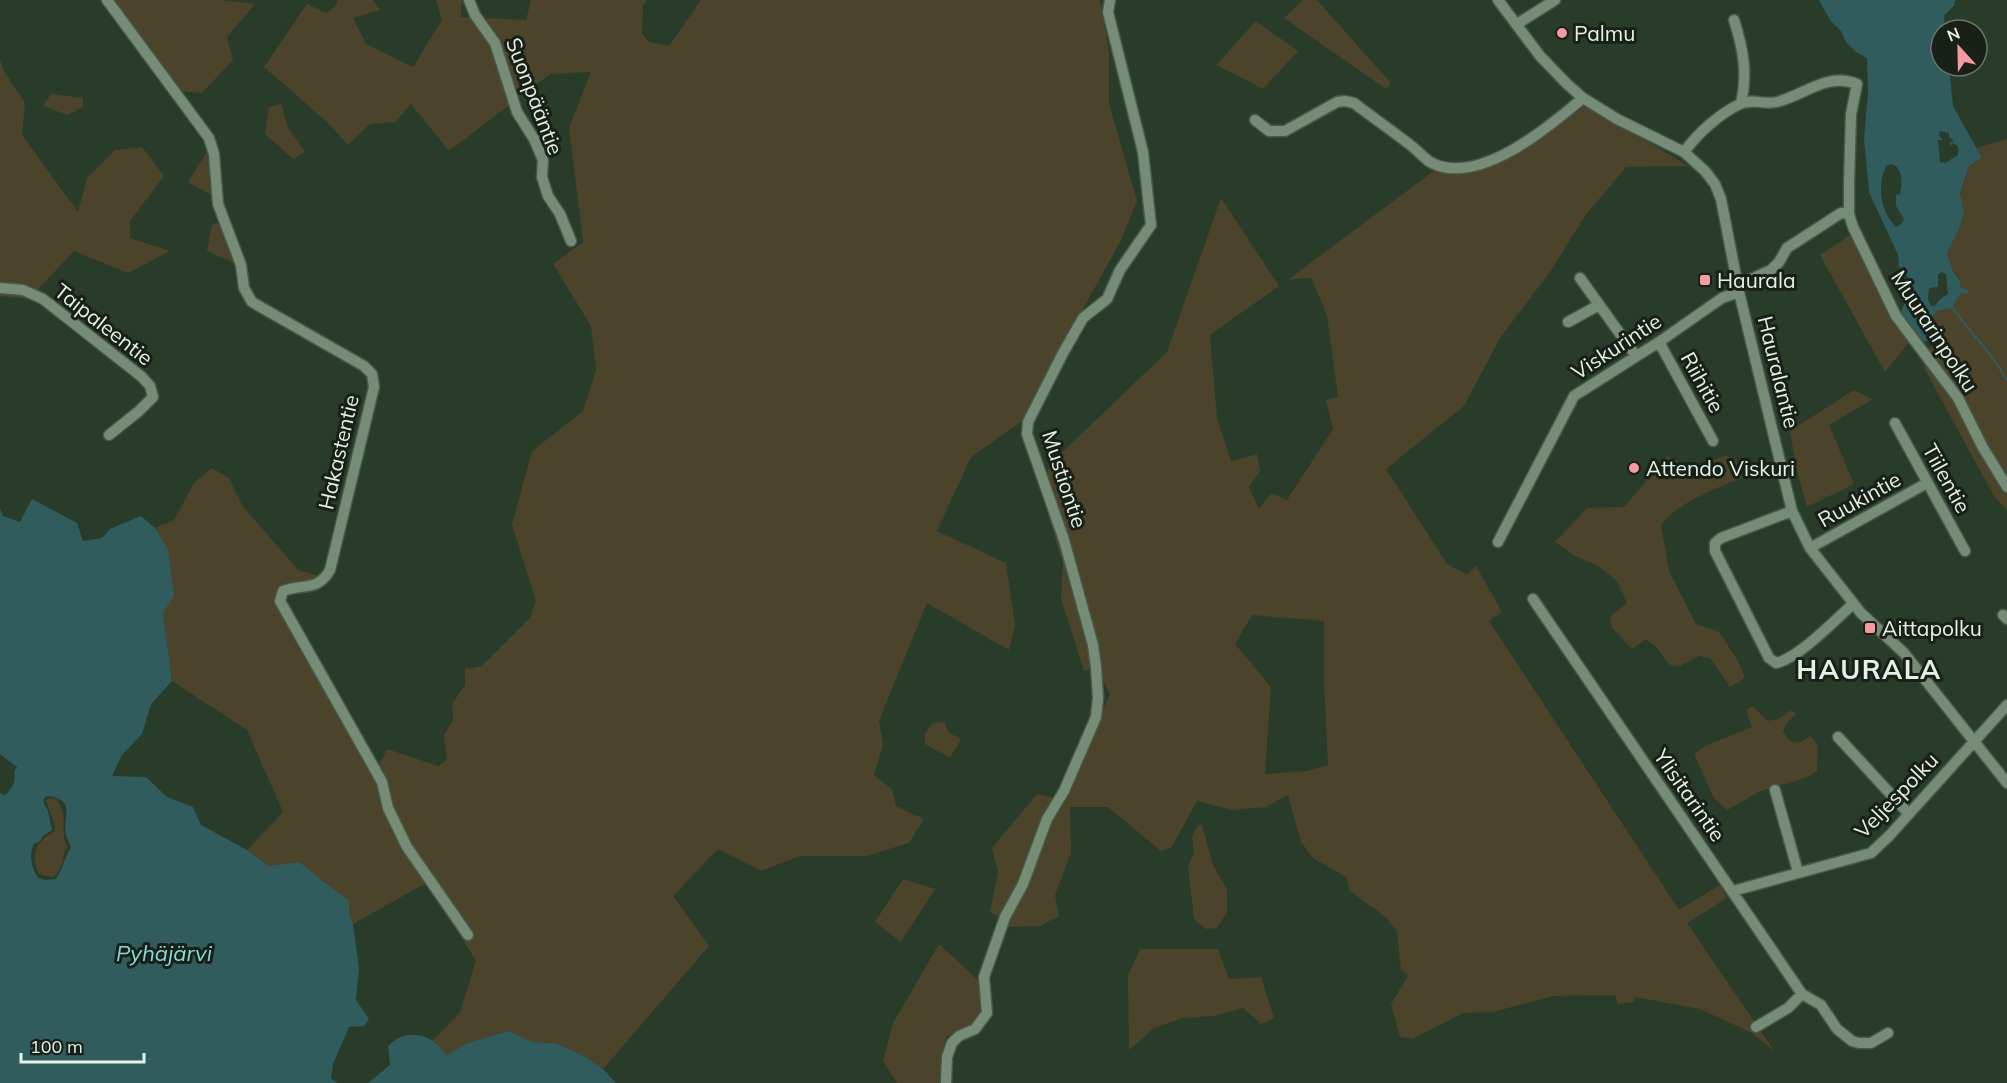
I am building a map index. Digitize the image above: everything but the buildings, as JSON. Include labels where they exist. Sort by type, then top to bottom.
[{"type":"street","name":"Hakastentie","points":[[107,0],[209,138],[214,154],[218,204],[241,265],[244,288],[252,302],[364,366],[372,374],[374,387],[330,570],[324,581],[313,586],[292,587],[283,591],[280,601],[382,782],[388,808],[407,847],[468,935]]},
{"type":"street","name":"Suonpääntie","points":[[469,0],[475,15],[495,43],[517,112],[534,139],[543,160],[542,177],[548,196],[560,214],[571,241]]},
{"type":"street","name":"Mustiontie","points":[[946,1083],[947,1057],[952,1043],[959,1036],[975,1029],[987,1013],[984,977],[1005,917],[1023,884],[1047,819],[1064,791],[1096,717],[1098,698],[1093,645],[1064,540],[1027,428],[1042,392],[1083,318],[1107,299],[1120,270],[1151,225],[1143,153],[1108,12],[1110,0]]},
{"type":"street","name":"Hauralantie","points":[[1498,0],[1540,56],[1583,98],[1640,132],[1684,152],[1705,171],[1715,184],[1721,199],[1739,289],[1792,511],[1810,548],[1853,604],[1904,653],[2007,783]]},
{"type":"street","points":[[1517,24],[1555,0]]},
{"type":"street","points":[[1684,152],[1718,117],[1741,103],[1745,86],[1744,61],[1734,20]]},
{"type":"street","name":"Muurarinpolku","points":[[1741,103],[1779,101],[1832,81],[1843,80],[1857,84],[1851,114],[1849,214],[1865,254],[1896,316],[1958,398],[1982,446],[2007,487]]},
{"type":"street","points":[[1255,120],[1269,131],[1285,131],[1337,102],[1345,100],[1353,103],[1429,161],[1442,167],[1459,169],[1485,162],[1517,147],[1554,122],[1583,98]]},
{"type":"street","name":"Viskurintie","points":[[1498,542],[1574,396],[1724,297],[1771,270],[1787,248],[1798,240],[1841,213],[1849,214]]},
{"type":"street","points":[[1580,278],[1635,356]]},
{"type":"street","name":"Taipaleentie","points":[[0,288],[23,290],[44,299],[142,377],[150,386],[153,397],[109,435]]},
{"type":"street","points":[[1568,322],[1599,305]]},
{"type":"street","name":"Riihitie","points":[[1659,342],[1713,441]]},
{"type":"street","name":"Tiilentie","points":[[1895,423],[1965,551]]},
{"type":"street","name":"Ruukintie","points":[[1810,548],[1928,483]]},
{"type":"street","points":[[1792,511],[1721,538],[1715,543],[1715,551],[1769,658],[1776,663],[1787,658],[1820,634],[1853,604]]},
{"type":"street","name":"Ylisitarintie","points":[[1533,599],[1802,994],[1821,1005],[1837,1029],[1852,1041],[1871,1043],[1888,1033]]},
{"type":"street","name":"Veljespolku","points":[[1733,891],[1871,853],[2007,705]]},
{"type":"street","points":[[1838,737],[1908,814]]},
{"type":"street","points":[[1775,790],[1798,873]]},
{"type":"street","points":[[1756,1027],[1788,1008],[1802,994]]},
{"type":"shaded area","points":[[114,0],[220,0],[255,4],[227,37],[233,60],[202,93],[180,91]]},
{"type":"shaded area","points":[[337,0],[373,0],[380,10],[353,18],[366,44],[413,67],[442,20],[436,0],[462,0],[461,17],[526,20],[531,0],[647,0],[643,6],[642,34],[649,42],[669,46],[701,0],[1100,0],[1109,51],[1109,103],[1137,201],[1121,240],[1021,422],[971,457],[937,531],[1006,563],[1015,625],[1009,650],[927,603],[879,721],[883,745],[874,775],[892,789],[896,806],[924,819],[909,843],[866,856],[800,856],[761,871],[718,849],[673,896],[709,946],[603,1069],[584,1056],[554,1043],[533,1042],[508,1031],[465,1044],[447,1055],[432,1041],[460,1012],[476,961],[428,882],[353,924],[338,894],[322,879],[269,866],[247,850],[283,812],[247,730],[172,681],[163,613],[168,549],[155,528],[174,520],[194,483],[212,468],[229,478],[242,505],[298,570],[316,575],[316,581],[279,589],[275,599],[374,776],[387,749],[438,766],[447,760],[444,735],[453,720],[452,704],[465,685],[465,669],[482,666],[530,618],[536,601],[512,525],[532,451],[583,411],[596,370],[591,326],[553,264],[583,242],[569,128],[591,72],[550,74],[449,151],[411,104],[395,122],[370,124],[348,145],[327,122],[264,67],[307,4],[327,13],[337,5]]},
{"type":"shaded area","points":[[1303,0],[1317,0],[1391,83],[1386,89],[1284,18]]},
{"type":"shaded area","points":[[1256,21],[1298,51],[1263,89],[1216,65]]},
{"type":"shaded area","points":[[0,60],[4,71],[25,103],[22,135],[78,212],[87,178],[115,150],[142,147],[164,176],[130,221],[130,238],[170,251],[128,273],[74,251],[29,299],[0,296]]},
{"type":"shaded area","points":[[51,94],[83,98],[83,107],[67,115],[43,106]]},
{"type":"shaded area","points":[[281,104],[288,127],[305,152],[293,159],[265,134],[269,107]]},
{"type":"shaded area","points":[[1587,105],[1688,166],[1626,167],[1585,216],[1550,272],[1500,338],[1464,406],[1386,469],[1447,564],[1467,574],[1476,566],[1502,612],[1489,621],[1679,910],[1720,885],[1727,898],[1687,923],[1775,1052],[1752,1033],[1700,1009],[1635,997],[1634,1002],[1618,1004],[1615,995],[1553,996],[1493,1012],[1463,1013],[1413,1039],[1400,1037],[1391,1004],[1408,976],[1401,970],[1397,932],[1387,918],[1350,891],[1346,877],[1313,858],[1301,842],[1288,795],[1266,807],[1232,810],[1197,801],[1171,848],[1161,851],[1108,807],[1070,807],[1071,853],[1055,895],[1059,916],[1040,926],[1010,927],[990,912],[998,872],[992,848],[1037,794],[1065,800],[1110,694],[1096,667],[1084,671],[1061,599],[1063,564],[1045,504],[1049,465],[1167,352],[1221,198],[1279,286],[1210,335],[1217,418],[1231,461],[1257,454],[1260,471],[1249,487],[1259,509],[1271,493],[1287,500],[1333,429],[1326,400],[1338,397],[1327,315],[1311,278],[1289,279],[1435,170],[1437,166],[1453,172],[1534,142]],"holes":[[[1252,615],[1324,621],[1328,765],[1307,771],[1265,774],[1271,687],[1235,644]]]},
{"type":"shaded area","points":[[2007,139],[2007,511],[1994,496],[1924,368],[1934,338],[1929,319],[1937,311],[1952,308],[1961,293],[1968,294],[1968,290],[1960,287],[1961,281],[1953,271],[1947,253],[1964,213],[1960,195],[1969,166],[1982,158],[1977,148]]},
{"type":"shaded area","points":[[210,147],[220,200],[188,182]]},
{"type":"shaded area","points":[[226,221],[236,264],[207,251],[212,224]]},
{"type":"shaded area","points":[[1852,234],[1890,315],[1910,341],[1885,372],[1820,255]]},
{"type":"shaded area","points":[[1854,390],[1873,399],[1829,425],[1854,484],[1807,507],[1796,467],[1790,431]]},
{"type":"shaded area","points":[[1726,455],[1736,461],[1743,477],[1687,503],[1661,525],[1669,571],[1696,624],[1719,632],[1738,661],[1745,678],[1730,687],[1710,658],[1699,656],[1680,666],[1670,665],[1654,645],[1646,639],[1632,649],[1612,628],[1610,617],[1627,603],[1617,581],[1598,566],[1575,556],[1555,542],[1587,508],[1624,507],[1667,456],[1688,467]]},
{"type":"shaded area","points":[[1753,706],[1767,721],[1779,719],[1791,710],[1796,714],[1786,724],[1783,732],[1790,741],[1798,743],[1811,736],[1818,745],[1817,771],[1802,779],[1764,790],[1727,810],[1714,798],[1694,754],[1705,746],[1752,727],[1746,710]]},
{"type":"shaded area","points":[[944,722],[949,733],[961,739],[950,758],[925,744],[925,733],[933,723]]},
{"type":"shaded area","points":[[57,799],[63,811],[64,839],[67,847],[61,868],[54,877],[38,873],[35,858],[39,843],[55,831],[46,800]]},
{"type":"shaded area","points":[[1198,825],[1202,825],[1213,865],[1227,889],[1227,912],[1217,928],[1206,929],[1194,919],[1188,866],[1194,853],[1192,837]]},
{"type":"shaded area","points":[[903,879],[935,889],[901,942],[875,922]]},
{"type":"shaded area","points":[[939,944],[980,982],[981,1007],[978,1020],[946,1037],[941,1083],[897,1083],[883,1061],[893,1023]]},
{"type":"shaded area","points":[[1140,949],[1218,949],[1229,979],[1261,977],[1274,1018],[1261,1024],[1243,1008],[1214,1016],[1183,1018],[1154,1028],[1129,1050],[1128,975]]},
{"type":"water","points":[[1819,0],[1955,0],[1954,6],[1944,15],[1944,18],[1929,18],[1929,78],[1950,78],[1953,106],[1982,158],[1969,166],[1960,193],[1964,213],[1947,253],[1953,271],[1961,282],[1960,287],[1968,290],[1969,294],[1961,293],[1952,308],[1937,311],[1930,319],[1934,327],[1934,338],[1923,342],[1901,312],[1909,291],[1910,280],[1899,266],[1898,255],[1869,192],[1864,139],[1868,93],[1867,58],[1856,52],[1846,42],[1841,31],[1830,20]],"holes":[[[1940,131],[1949,133],[1949,137],[1954,141],[1949,143],[1952,146],[1952,143],[1958,146],[1958,155],[1945,163],[1940,162],[1938,140],[1943,140],[1939,136]],[[1891,164],[1896,166],[1901,176],[1901,190],[1900,194],[1896,195],[1896,206],[1904,219],[1896,227],[1886,214],[1881,190],[1886,166]],[[1942,272],[1946,274],[1948,294],[1935,306],[1931,306],[1928,299],[1929,288],[1938,287],[1938,274]]]},
{"type":"water","name":"Pyhäjärvi","points":[[32,499],[77,523],[83,541],[102,538],[110,529],[141,516],[155,528],[168,549],[174,596],[163,613],[172,681],[151,704],[142,734],[122,755],[112,776],[146,777],[167,797],[193,807],[201,825],[247,850],[269,866],[299,862],[349,900],[359,969],[356,1000],[369,1019],[364,1026],[349,1027],[333,1064],[331,1078],[337,1083],[0,1083],[0,793],[5,795],[11,788],[17,767],[0,754],[0,508],[3,516],[20,522]],"holes":[[[45,797],[58,798],[66,806],[65,828],[71,848],[56,879],[45,880],[38,878],[31,861],[31,853],[34,844],[52,830],[48,811],[43,802]]]},
{"type":"water","points":[[508,1031],[533,1042],[555,1043],[584,1056],[603,1069],[616,1083],[368,1083],[390,1065],[388,1046],[398,1038],[415,1035],[427,1038],[447,1055],[465,1044]]},
{"type":"waterway","points":[[1952,308],[1995,361],[2007,380]]},
{"type":"place","name":"Palmu","points":[[1562,33]]},
{"type":"place","name":"Haurala","points":[[1705,280]]},
{"type":"place","name":"Attendo Viskuri","points":[[1634,468]]},
{"type":"place","name":"Aittapolku","points":[[1870,628]]},
{"type":"district","name":"HAURALA","points":[[1869,669]]}]
